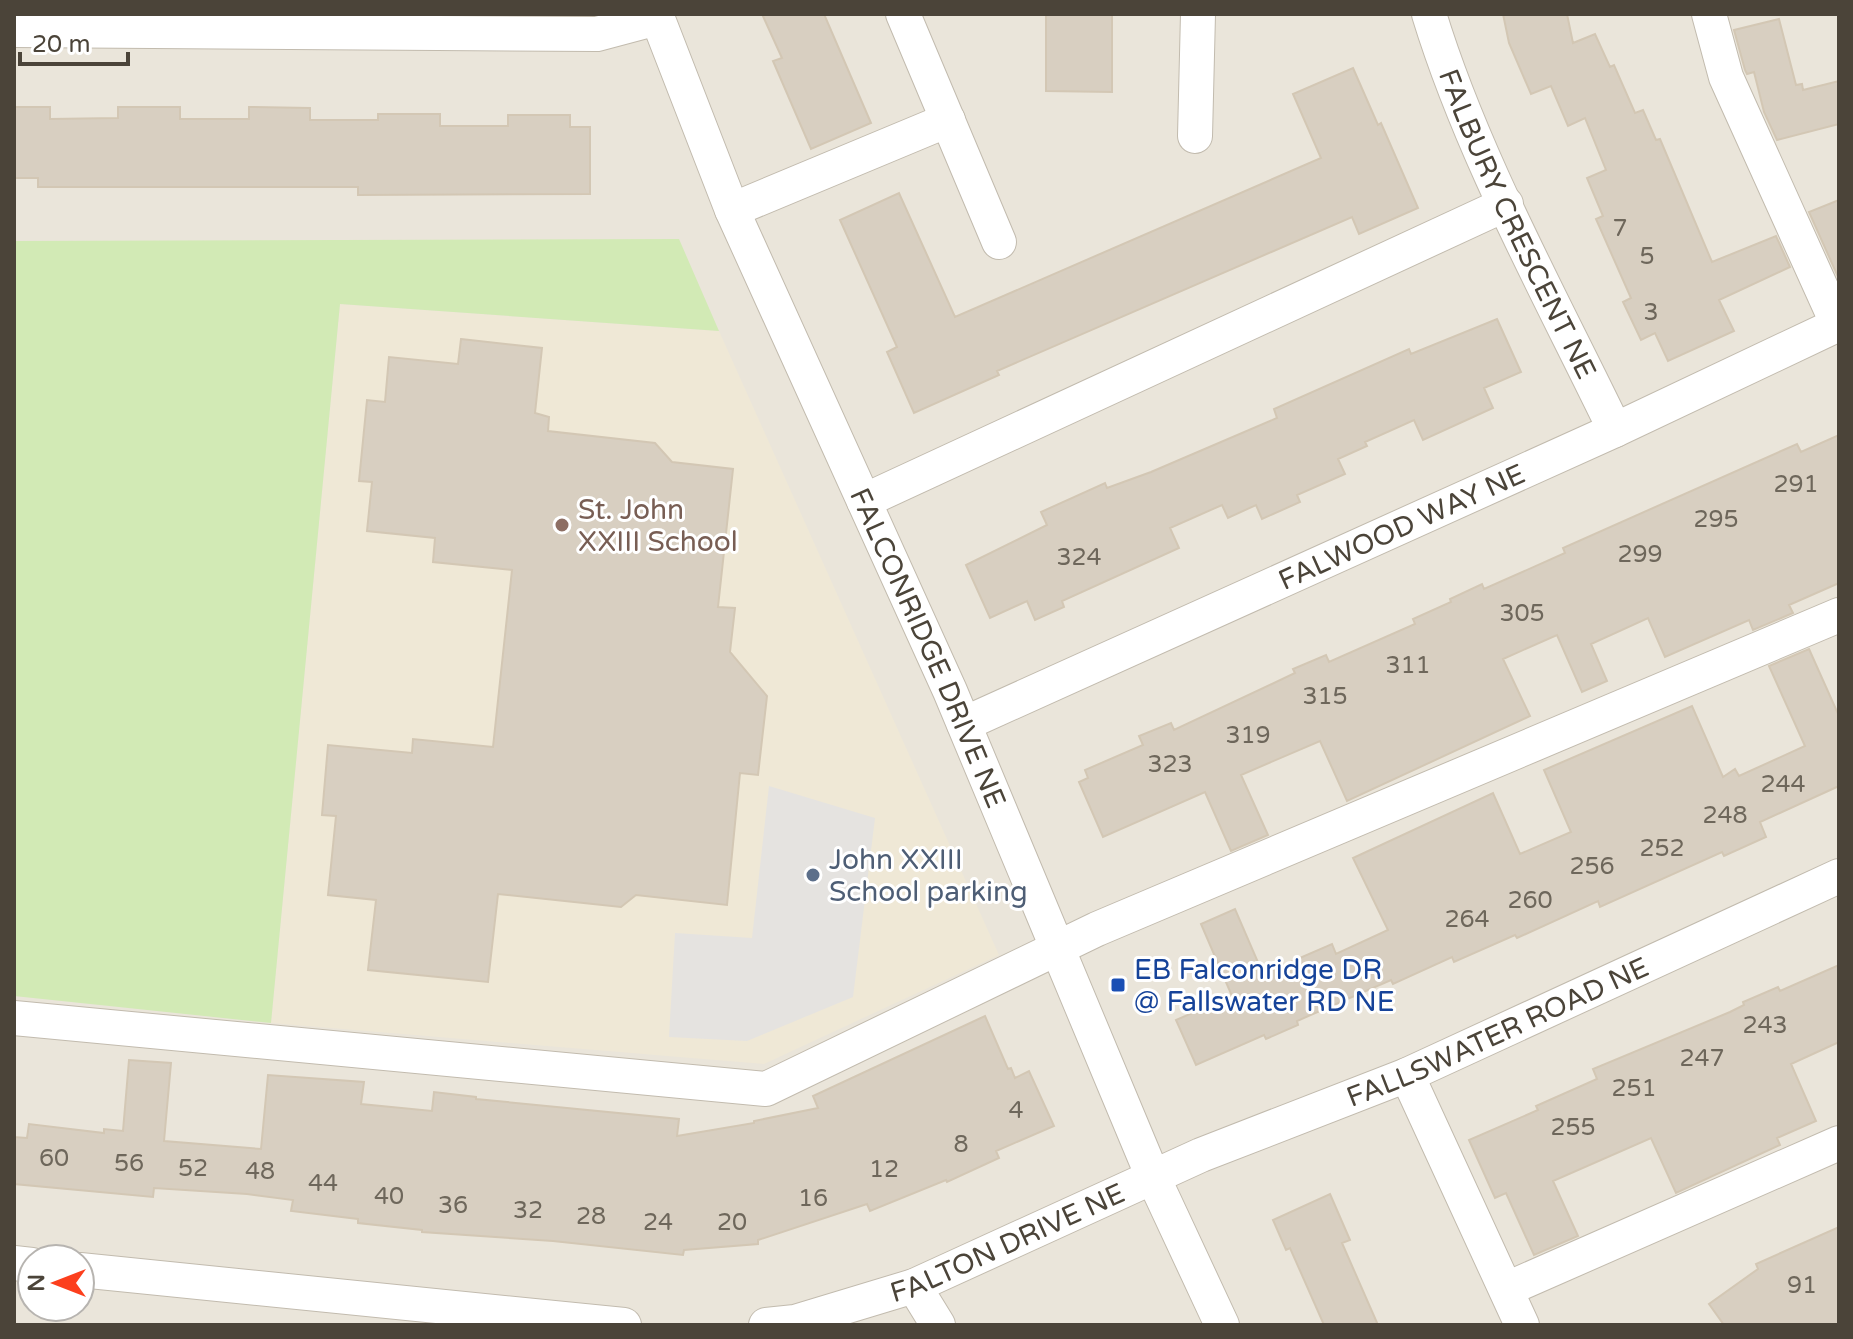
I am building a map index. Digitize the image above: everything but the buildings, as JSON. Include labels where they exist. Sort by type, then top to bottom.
[{"type":"street","points":[[903,14],[999,242]]},
{"type":"street","points":[[1195,136],[1198,14]]},
{"type":"street","name":"FALBURY CRESCENT NE","points":[[1429,14],[1447,71],[1506,204],[1615,430]]},
{"type":"street","points":[[1709,14],[1726,77],[1838,324]]},
{"type":"street","points":[[14,30],[597,34],[657,16]]},
{"type":"street","name":"FALCONRIDGE DRIVE NE","points":[[657,16],[732,210],[964,724],[1153,1177],[1222,1325]]},
{"type":"street","points":[[732,210],[948,120]]},
{"type":"street","points":[[864,501],[1506,204]]},
{"type":"street","name":"FALWOOD WAY NE","points":[[964,724],[1615,430],[1838,324]]},
{"type":"street","points":[[14,1018],[766,1089],[1059,947],[1839,615]]},
{"type":"street","name":"FALLSWATER ROAD NE","points":[[1153,1177],[1201,1155],[1407,1075],[1839,876]]},
{"type":"street","points":[[1407,1075],[1522,1325]]},
{"type":"street","points":[[1507,1289],[1839,1143]]},
{"type":"street","name":"FALTON DRIVE NE","points":[[766,1325],[795,1322],[914,1286],[1153,1177]]},
{"type":"street","points":[[96,1272],[624,1325]]},
{"type":"street","points":[[914,1286],[938,1325]]},
{"type":"shaded area","points":[[14,14],[1839,14],[1839,1325],[14,1325]]},
{"type":"shaded area","name":"St. John XXIII School","points":[[340,304],[719,331],[999,955],[764,1064],[271,1023]]},
{"type":"shaded area","name":"John XXIII School parking","points":[[769,786],[875,818],[853,997],[747,1041],[669,1037],[675,933],[752,938]]},
{"type":"green space","points":[[679,239],[719,331],[340,304],[271,1023],[14,996],[14,241]]},
{"type":"place","name":"St. John XXIII School","points":[[562,525]]},
{"type":"place","name":"John XXIII School parking","points":[[813,875]]},
{"type":"place","name":"EB Falconridge DR @ Fallswater RD NE","points":[[1118,985]]}]
